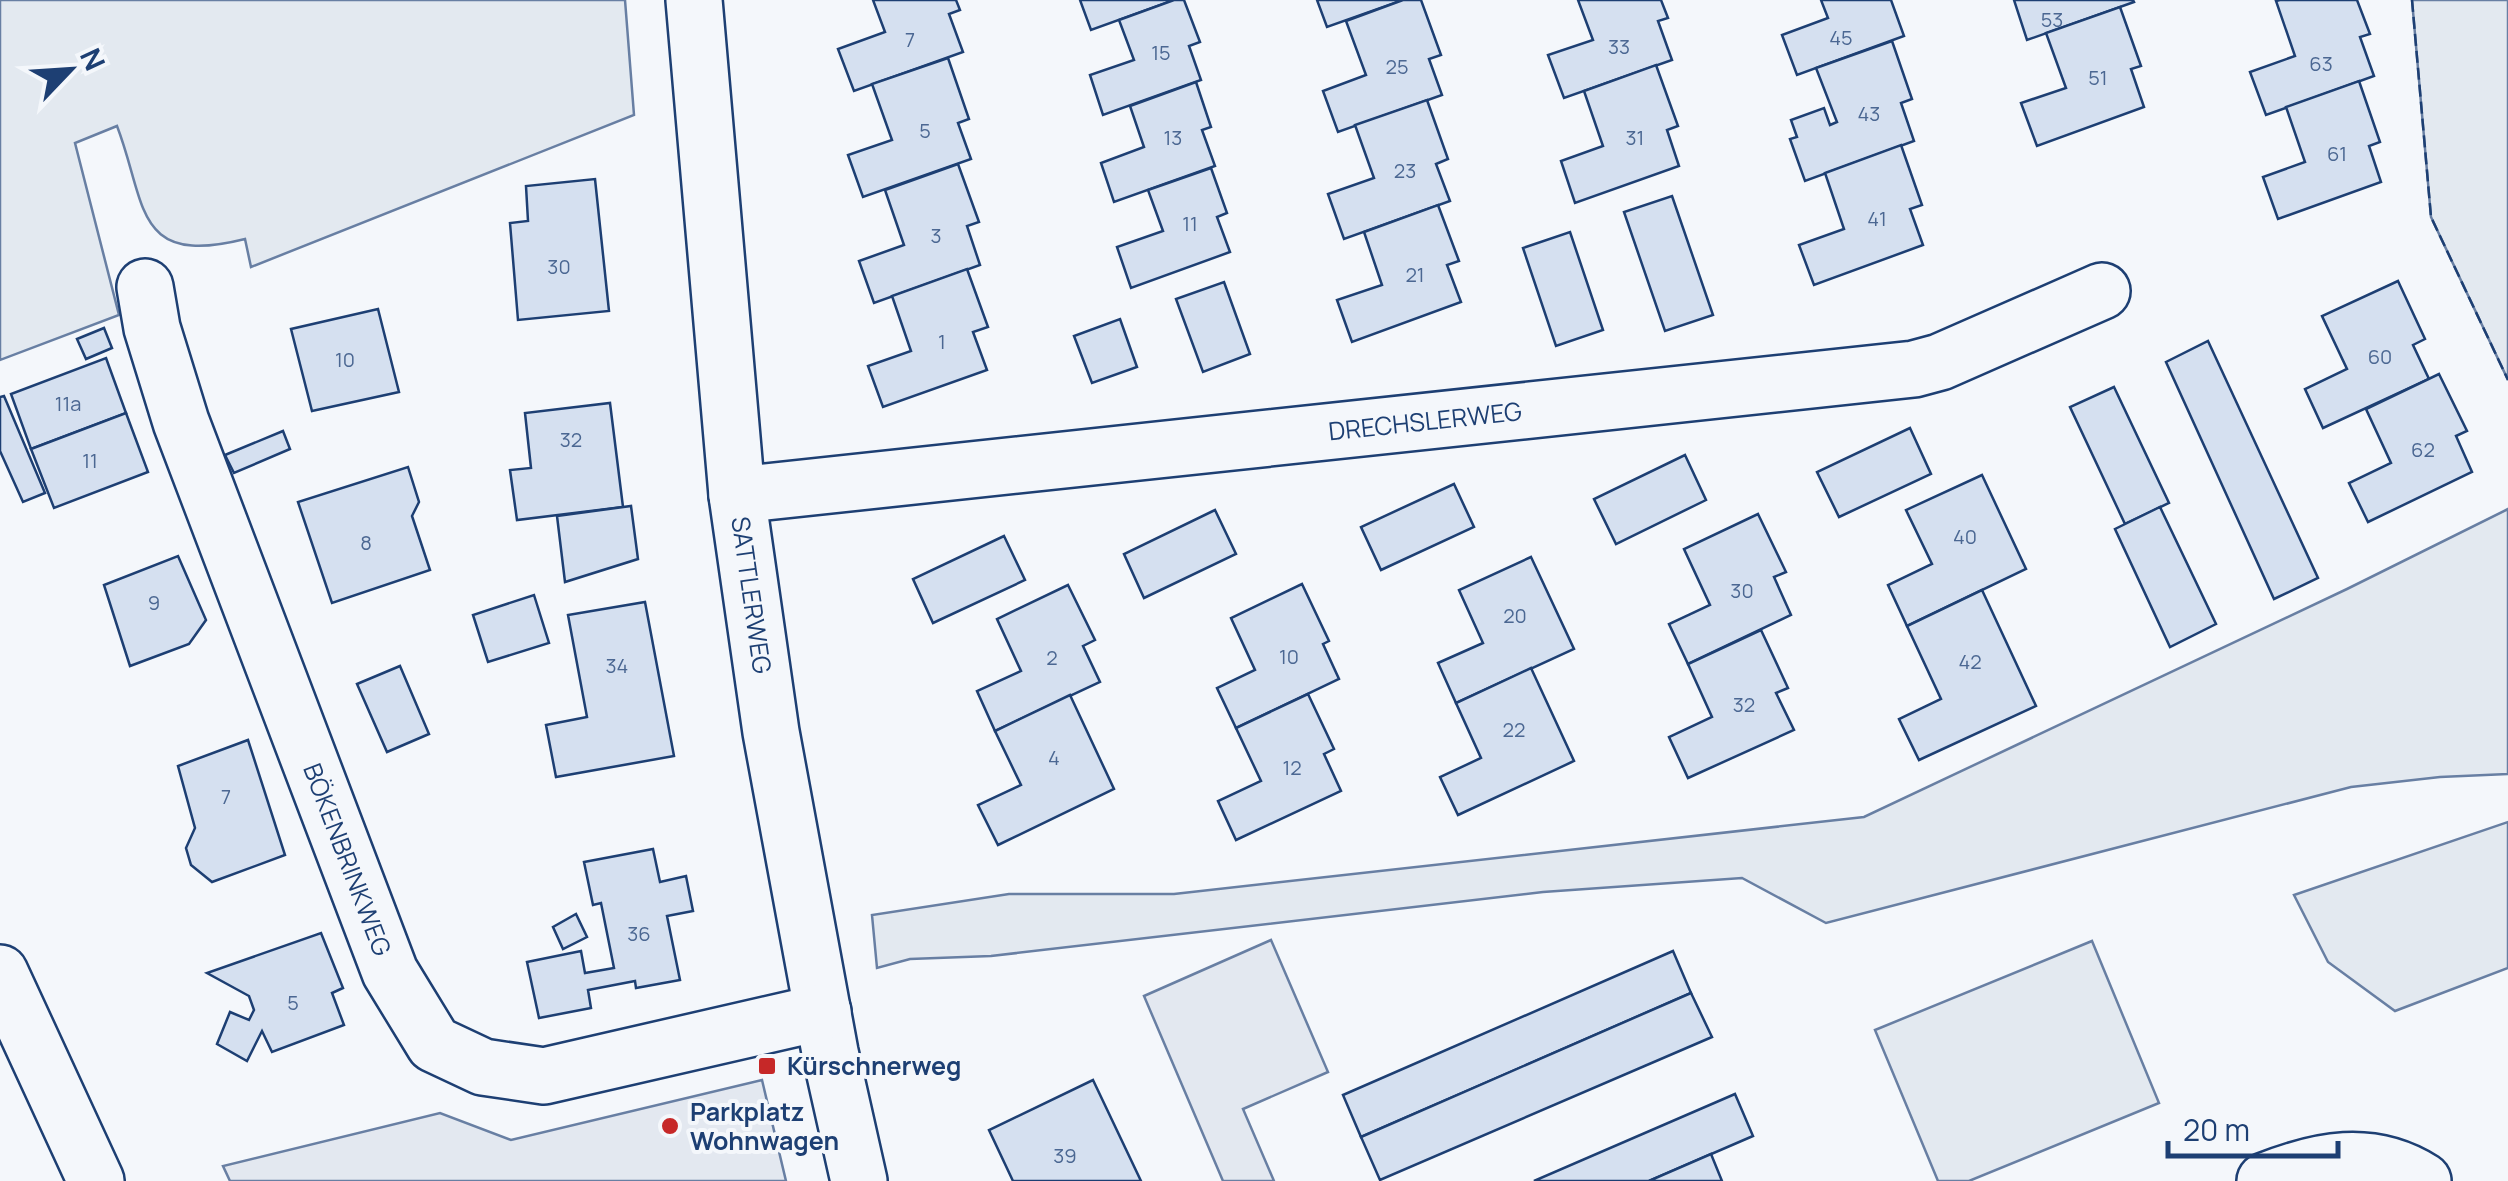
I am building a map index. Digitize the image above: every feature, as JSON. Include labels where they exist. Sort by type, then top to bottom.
[{"type":"street","name":"SATTLERWEG","points":[[694,0],[736,495],[772,732],[858,1181]]},
{"type":"street","name":"BÖKENBRINKWEG","points":[[145,287],[152,328],[182,422],[376,936],[390,972],[434,1044],[484,1067],[544,1076],[823,1012]]},
{"type":"street","name":"DRECHSLERWEG","points":[[736,495],[1914,369],[1940,362],[2102,292]]},
{"type":"street","points":[[0,974],[96,1181]]},
{"type":"street","points":[[2265,1181],[2303,1166],[2345,1159],[2376,1160],[2422,1181]]},
{"type":"shaded area","points":[[0,0],[625,0],[634,115],[251,267],[245,239],[209,245],[182,244],[163,236],[150,222],[141,203],[117,126],[75,143],[119,315],[0,360]]},
{"type":"shaded area","points":[[2412,0],[2508,0],[2508,380],[2431,217]]},
{"type":"shaded area","points":[[2508,509],[2508,774],[2351,787],[1826,923],[1742,878],[1543,892],[991,956],[910,959],[877,968],[872,915],[1009,894],[1174,894],[1864,817]]},
{"type":"shaded area","points":[[2508,822],[2508,968],[2395,1011],[2328,962],[2294,895]]},
{"type":"shaded area","points":[[1271,940],[1328,1072],[1243,1109],[1274,1181],[1223,1181],[1144,996]]},
{"type":"shaded area","points":[[2092,941],[2159,1103],[1969,1181],[1938,1181],[1875,1030]]},
{"type":"shaded area","name":"Parkplatz Wohnwagen","points":[[762,1080],[786,1181],[230,1181],[223,1166],[440,1113],[511,1140]]},
{"type":"building","points":[[873,0],[956,0],[960,10],[949,14],[963,52],[854,91],[838,49],[885,32]]},
{"type":"building","points":[[1080,0],[1174,0],[1091,30]]},
{"type":"building","points":[[1184,0],[1200,42],[1189,46],[1201,80],[1103,115],[1090,75],[1134,60],[1119,20]]},
{"type":"building","points":[[1317,0],[1403,0],[1327,27]]},
{"type":"building","points":[[1403,0],[1421,0],[1441,55],[1429,59],[1442,95],[1338,132],[1323,91],[1366,75],[1346,21]]},
{"type":"building","points":[[1578,0],[1661,0],[1668,18],[1658,21],[1672,60],[1564,98],[1548,55],[1593,40]]},
{"type":"building","points":[[1821,0],[1891,0],[1904,36],[1797,75],[1782,35],[1828,18]]},
{"type":"building","points":[[2014,0],[2133,0],[2134,2],[2027,40]]},
{"type":"building","points":[[2357,0],[2370,34],[2360,37],[2374,76],[2266,115],[2250,72],[2295,56],[2276,1]]},
{"type":"building","points":[[2120,7],[2141,66],[2131,69],[2144,107],[2037,146],[2021,103],[2066,88],[2046,33]]},
{"type":"building","points":[[1892,41],[1912,99],[1901,103],[1914,141],[1805,181],[1790,139],[1797,137],[1791,120],[1824,108],[1830,125],[1837,122],[1816,68]]},
{"type":"building","points":[[948,58],[969,119],[958,123],[971,159],[863,197],[848,155],[892,140],[872,84]]},
{"type":"building","points":[[1656,65],[1678,126],[1667,130],[1679,166],[1575,203],[1561,161],[1603,146],[1584,91]]},
{"type":"building","points":[[2359,81],[2380,142],[2369,146],[2381,182],[2278,219],[2263,177],[2305,162],[2286,107]]},
{"type":"building","points":[[1196,82],[1211,127],[1202,130],[1215,166],[1114,202],[1101,163],[1144,147],[1130,106]]},
{"type":"building","points":[[1427,100],[1448,159],[1436,164],[1450,201],[1344,239],[1328,194],[1374,178],[1355,125]]},
{"type":"building","points":[[1901,145],[1922,205],[1910,209],[1923,245],[1814,285],[1799,245],[1844,229],[1825,173]]},
{"type":"building","points":[[958,164],[979,222],[967,226],[980,265],[874,303],[859,261],[904,245],[885,190]]},
{"type":"building","points":[[1211,168],[1227,213],[1217,217],[1230,252],[1131,288],[1117,247],[1163,231],[1148,190]]},
{"type":"building","points":[[595,179],[609,311],[518,320],[510,223],[528,221],[526,186]]},
{"type":"building","points":[[1672,196],[1713,315],[1665,331],[1624,212]]},
{"type":"building","points":[[1438,205],[1459,261],[1447,265],[1461,302],[1352,342],[1337,300],[1382,285],[1364,232]]},
{"type":"building","points":[[1570,232],[1603,330],[1556,346],[1523,248]]},
{"type":"building","points":[[967,269],[988,327],[973,332],[987,370],[883,407],[868,366],[911,351],[892,296]]},
{"type":"building","points":[[2398,281],[2425,339],[2413,345],[2429,379],[2323,428],[2305,389],[2347,369],[2322,316]]},
{"type":"building","points":[[1224,282],[1250,354],[1203,372],[1176,299]]},
{"type":"building","points":[[378,309],[399,392],[312,411],[291,329]]},
{"type":"building","points":[[1120,319],[1137,367],[1092,383],[1074,336]]},
{"type":"building","points":[[104,328],[112,348],[86,359],[77,339]]},
{"type":"building","points":[[2208,341],[2318,578],[2274,599],[2166,362]]},
{"type":"building","points":[[106,358],[126,413],[31,449],[11,394]]},
{"type":"building","points":[[2439,374],[2467,431],[2456,436],[2472,472],[2368,522],[2349,483],[2391,463],[2366,409]]},
{"type":"building","points":[[2114,387],[2169,503],[2125,524],[2070,407]]},
{"type":"building","points":[[4,396],[45,493],[23,502],[0,451],[0,397]]},
{"type":"building","points":[[610,403],[623,507],[517,520],[510,470],[531,468],[525,413]]},
{"type":"building","points":[[126,413],[148,472],[54,508],[31,449]]},
{"type":"building","points":[[1910,428],[1931,474],[1839,517],[1817,472]]},
{"type":"building","points":[[283,431],[290,449],[234,473],[225,455]]},
{"type":"building","points":[[1685,455],[1706,500],[1616,544],[1594,499]]},
{"type":"building","points":[[408,467],[419,502],[412,516],[430,570],[332,603],[298,502]]},
{"type":"building","points":[[1982,475],[2026,569],[1907,626],[1888,585],[1932,564],[1906,510]]},
{"type":"building","points":[[1454,484],[1474,527],[1381,570],[1361,527]]},
{"type":"building","points":[[631,506],[638,559],[565,582],[557,516]]},
{"type":"building","points":[[2160,507],[2216,624],[2170,647],[2115,529]]},
{"type":"building","points":[[1215,510],[1236,554],[1144,598],[1124,554]]},
{"type":"building","points":[[1758,514],[1786,572],[1774,577],[1791,615],[1688,664],[1669,624],[1710,605],[1684,549]]},
{"type":"building","points":[[1004,536],[1025,580],[933,623],[913,579]]},
{"type":"building","points":[[178,556],[206,620],[189,644],[130,666],[104,585]]},
{"type":"building","points":[[1531,557],[1574,649],[1456,703],[1438,663],[1483,643],[1459,590]]},
{"type":"building","points":[[1302,584],[1329,641],[1323,644],[1339,679],[1236,728],[1217,688],[1255,670],[1231,618]]},
{"type":"building","points":[[1068,585],[1095,640],[1083,646],[1100,682],[995,731],[977,691],[1021,671],[997,619]]},
{"type":"building","points":[[1982,590],[2036,706],[1919,760],[1899,719],[1941,699],[1907,626]]},
{"type":"building","points":[[534,595],[549,643],[488,662],[473,615]]},
{"type":"building","points":[[645,602],[674,756],[556,777],[546,725],[587,717],[568,615]]},
{"type":"building","points":[[1761,630],[1788,688],[1776,693],[1794,730],[1688,778],[1669,737],[1712,717],[1688,664]]},
{"type":"building","points":[[400,666],[429,734],[387,752],[357,684]]},
{"type":"building","points":[[1531,668],[1574,761],[1458,815],[1440,777],[1481,758],[1456,703]]},
{"type":"building","points":[[1308,694],[1334,749],[1324,754],[1341,791],[1236,840],[1218,801],[1261,781],[1236,728]]},
{"type":"building","points":[[1070,695],[1114,789],[998,845],[978,805],[1021,785],[995,731]]},
{"type":"building","points":[[248,740],[285,855],[212,882],[191,865],[186,848],[195,828],[178,766]]},
{"type":"building","points":[[653,849],[660,882],[686,876],[693,911],[667,916],[680,980],[636,988],[635,981],[588,990],[591,1008],[539,1018],[527,962],[581,951],[585,973],[614,968],[601,903],[593,905],[584,862]]},
{"type":"building","points":[[576,914],[587,937],[563,949],[553,927]]},
{"type":"building","points":[[321,933],[343,988],[332,993],[344,1025],[272,1052],[262,1031],[247,1061],[217,1044],[230,1012],[249,1020],[254,1010],[249,996],[207,973]]},
{"type":"building","points":[[1673,951],[1691,993],[1361,1137],[1343,1095]]},
{"type":"building","points":[[1691,993],[1712,1037],[1380,1180],[1361,1137]]},
{"type":"building","points":[[1093,1080],[1141,1181],[1013,1181],[989,1130]]},
{"type":"building","points":[[1735,1094],[1753,1136],[1649,1181],[1534,1181]]},
{"type":"building","points":[[1711,1154],[1722,1181],[1649,1181]]},
{"type":"fence","points":[[2412,0],[2431,217],[2508,380]]},
{"type":"place","name":"Kürschnerweg","points":[[767,1066]]},
{"type":"place","name":"Parkplatz Wohnwagen","points":[[670,1126]]}]
